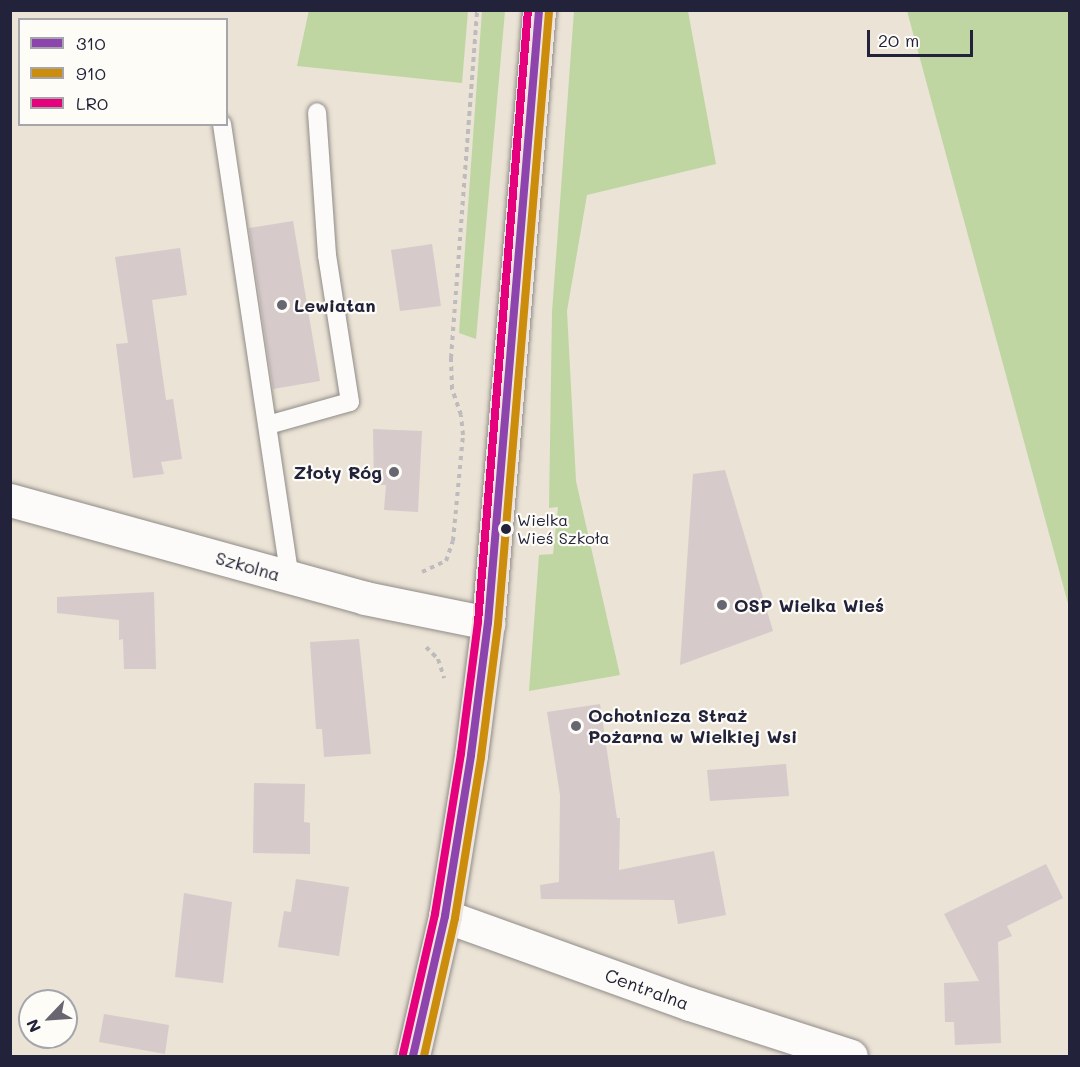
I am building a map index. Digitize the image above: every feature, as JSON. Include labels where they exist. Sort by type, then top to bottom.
[{"type":"main road","points":[[413,1056],[445,916],[471,755],[488,623],[538,10]]},
{"type":"street","name":"Szkolna","points":[[10,500],[364,598],[488,623]]},
{"type":"street","name":"Centralna","points":[[445,916],[690,1004],[851,1056]]},
{"type":"lane","points":[[268,425],[351,402],[327,255],[317,112]]},
{"type":"lane","points":[[222,126],[290,578]]},
{"type":"path","points":[[415,575],[446,561],[453,541],[463,435],[461,415],[452,389],[451,358],[477,10]]},
{"type":"path","points":[[420,643],[438,659],[443,669],[443,688]]},
{"type":"green space","points":[[309,10],[468,11],[462,83],[297,66]]},
{"type":"green space","points":[[482,11],[505,11],[476,339],[459,333]]},
{"type":"green space","points":[[574,11],[688,11],[716,164],[587,195],[567,311],[576,481],[620,675],[529,691],[539,555],[553,554],[558,507],[549,508],[552,312]]},
{"type":"green space","points":[[907,11],[1069,11],[1069,607]]},
{"type":"building","name":"Lewiatan","points":[[293,221],[320,381],[273,389],[249,228]]},
{"type":"building","points":[[432,244],[441,306],[400,311],[391,250]]},
{"type":"building","points":[[180,248],[187,295],[152,300],[166,400],[173,399],[182,459],[161,462],[164,474],[133,478],[116,344],[128,343],[115,257]]},
{"type":"building","name":"Złoty Róg","points":[[373,429],[422,431],[418,512],[384,510],[386,485],[374,485]]},
{"type":"building","points":[[725,470],[773,631],[680,665],[693,474]]},
{"type":"building","points":[[154,592],[156,669],[124,669],[123,639],[119,640],[119,620],[57,613],[57,597]]},
{"type":"building","points":[[359,639],[371,754],[324,757],[322,729],[316,729],[310,642]]},
{"type":"building","points":[[600,704],[617,818],[620,818],[619,870],[714,851],[726,915],[678,924],[674,900],[541,899],[540,885],[559,882],[560,795],[547,712]]},
{"type":"building","points":[[786,764],[789,796],[710,801],[707,770]]},
{"type":"building","points":[[254,783],[305,784],[304,822],[310,823],[310,854],[253,853]]},
{"type":"building","points":[[1046,864],[1063,898],[1007,926],[1012,936],[998,942],[1001,1043],[955,1045],[954,1022],[945,1022],[944,983],[979,981],[944,914]]},
{"type":"building","points":[[296,879],[349,887],[339,956],[278,947],[284,911],[291,912]]},
{"type":"building","points":[[184,893],[232,902],[223,983],[175,977]]},
{"type":"building","points":[[104,1014],[169,1025],[165,1054],[99,1042]]},
{"type":"transit line","name":"LR0","points":[[403,1054],[435,914],[461,753],[478,622],[528,10]]},
{"type":"transit line","name":"310","points":[[413,1056],[445,916],[471,755],[488,623],[539,10]]},
{"type":"transit line","name":"910","points":[[424,1056],[455,918],[481,757],[498,624],[549,11]]},
{"type":"place","name":"Lewiatan","points":[[282,305]]},
{"type":"place","name":"Złoty Róg","points":[[394,472]]},
{"type":"place","name":"Wielka Wieś Szkoła","points":[[506,529]]},
{"type":"place","name":"OSP Wielka Wieś","points":[[722,605]]},
{"type":"place","name":"Ochotnicza Straż Pożarna w Wielkiej Wsi","points":[[576,726]]}]
